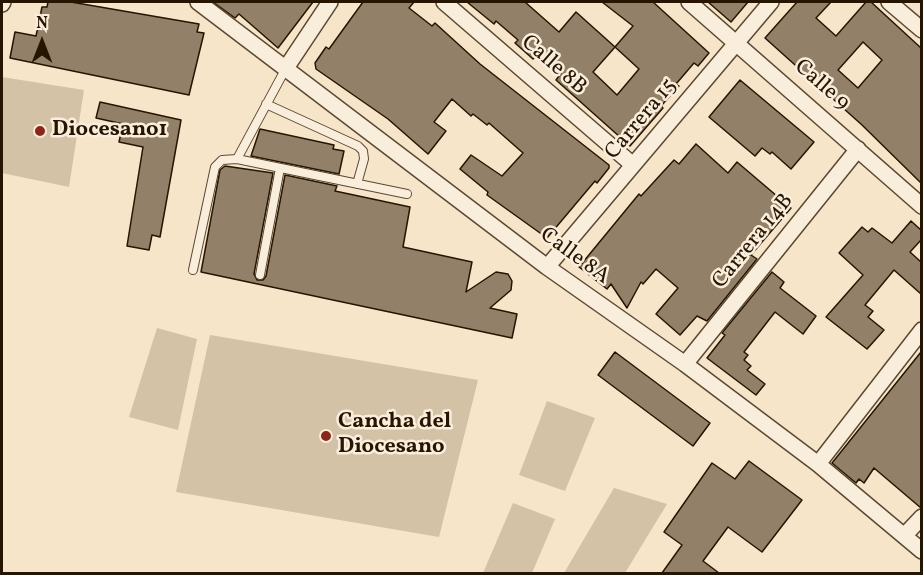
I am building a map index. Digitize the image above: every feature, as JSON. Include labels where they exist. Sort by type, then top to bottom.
[{"type":"street","name":"Calle 8A","points":[[198,2],[547,267],[685,364],[818,464],[921,550]]},
{"type":"street","points":[[286,68],[330,2]]},
{"type":"street","name":"Calle 8B","points":[[444,2],[633,165]]},
{"type":"street","name":"Calle 9","points":[[688,2],[737,42],[921,206]]},
{"type":"street","name":"Carrera 15","points":[[547,267],[771,2]]},
{"type":"street","points":[[889,2],[921,30]]},
{"type":"street","name":"Carrera 14B","points":[[685,364],[858,148]]},
{"type":"street","points":[[818,464],[921,330]]},
{"type":"street","points":[[904,536],[921,518]]},
{"type":"lane","points":[[237,159],[286,68]]},
{"type":"lane","points":[[266,104],[358,146],[364,159],[357,184]]},
{"type":"lane","points":[[193,270],[215,167],[222,160],[237,159],[407,194]]},
{"type":"lane","points":[[260,275],[280,168]]},
{"type":"shaded area","name":"Diocesano1","points":[[2,77],[84,90],[69,187],[2,173]]},
{"type":"shaded area","points":[[157,328],[197,339],[178,430],[129,417]]},
{"type":"shaded area","name":"Cancha del Diocesano","points":[[210,335],[478,380],[439,537],[176,492]]},
{"type":"shaded area","points":[[547,401],[595,418],[565,491],[519,475]]},
{"type":"shaded area","points":[[614,488],[667,504],[625,573],[564,573]]},
{"type":"shaded area","points":[[513,503],[555,519],[532,573],[483,573]]},
{"type":"building","points":[[48,2],[71,2],[199,24],[197,32],[204,33],[189,95],[10,58],[15,32],[36,36],[42,7],[47,7]]},
{"type":"building","points":[[213,2],[313,2],[278,48],[239,14],[235,18]]},
{"type":"building","points":[[363,2],[414,2],[409,8],[432,26],[435,23],[480,64],[609,165],[597,183],[595,181],[547,238],[487,195],[488,192],[460,169],[471,155],[502,176],[523,153],[489,123],[487,125],[473,114],[471,116],[452,99],[434,122],[446,131],[428,154],[388,119],[316,69],[315,63],[326,47],[329,49]]},
{"type":"building","points":[[467,2],[525,2],[559,32],[576,12],[615,47],[633,26],[602,2],[653,2],[709,53],[698,66],[694,63],[676,84],[679,86],[661,106],[663,108],[630,146],[556,80],[562,72],[540,51],[533,59],[515,43],[518,40],[496,21],[494,24]],"holes":[[[615,47],[639,69],[617,95],[593,72]]]},
{"type":"building","points":[[708,2],[748,2],[731,22]]},
{"type":"building","points":[[797,2],[831,2],[816,18],[836,36],[866,2],[871,2],[921,48],[921,183],[862,125],[765,38]],"holes":[[[863,42],[882,60],[858,88],[838,70]]]},
{"type":"building","points":[[740,80],[814,142],[791,169],[772,152],[770,154],[762,148],[755,156],[709,117]]},
{"type":"building","points":[[100,102],[181,120],[160,237],[152,235],[149,250],[127,246],[143,147],[119,142],[123,124],[96,118]]},
{"type":"building","points":[[260,129],[334,145],[333,149],[344,151],[339,174],[251,156]]},
{"type":"building","points":[[696,144],[728,173],[737,162],[791,208],[751,255],[757,259],[707,321],[697,316],[680,335],[656,314],[678,288],[656,269],[643,284],[641,282],[627,308],[611,284],[607,289],[579,267],[639,194],[641,196],[674,160],[679,164]]},
{"type":"building","points":[[225,166],[273,173],[254,274],[257,280],[263,280],[266,276],[285,175],[337,186],[335,191],[410,207],[403,247],[472,262],[466,292],[496,272],[508,274],[512,281],[511,290],[490,308],[517,314],[512,338],[201,272],[220,170]]},
{"type":"building","points":[[911,221],[921,230],[921,240],[910,252],[921,262],[921,294],[894,270],[865,305],[873,311],[868,317],[884,330],[867,349],[826,317],[863,275],[839,253],[862,227],[868,232],[872,228],[892,243]]},
{"type":"building","points":[[772,272],[784,282],[780,288],[816,316],[803,334],[775,312],[744,352],[748,355],[744,360],[751,366],[747,370],[765,384],[756,395],[707,358],[725,335],[722,333]]},
{"type":"building","points":[[615,352],[710,423],[693,446],[598,375]]},
{"type":"building","points":[[921,352],[921,508],[874,468],[864,483],[859,479],[856,483],[832,463]]},
{"type":"building","points":[[749,461],[802,500],[762,552],[728,527],[703,561],[719,573],[662,573],[682,545],[664,532],[712,463],[735,479]]},
{"type":"place","name":"Diocesano1","points":[[40,131]]},
{"type":"place","name":"Cancha del Diocesano","points":[[326,436]]}]
